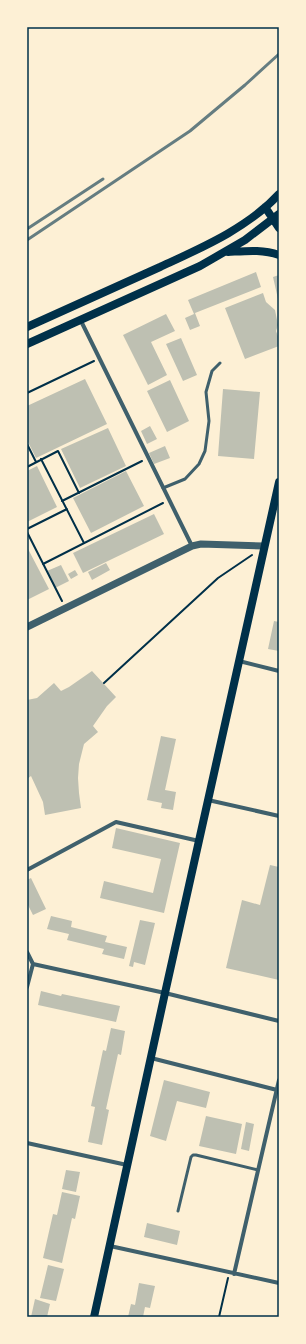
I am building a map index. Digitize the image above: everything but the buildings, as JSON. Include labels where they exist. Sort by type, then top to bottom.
[{"type":"main road","points":[[27,327],[199,249],[238,227],[265,207],[279,194]]},
{"type":"main road","points":[[265,207],[276,217],[279,228]]},
{"type":"main road","points":[[27,344],[81,321],[225,253],[276,217]]},
{"type":"main road","points":[[225,253],[253,250],[266,251],[279,255]]},
{"type":"main road","points":[[94,1317],[150,1058],[279,482]]},
{"type":"street","points":[[81,321],[192,546]]},
{"type":"street","points":[[27,628],[192,546],[201,544],[264,546]]},
{"type":"street","points":[[239,661],[279,671]]},
{"type":"street","points":[[208,800],[279,816]]},
{"type":"street","points":[[27,870],[116,822],[199,841]]},
{"type":"street","points":[[27,952],[33,964],[27,987]]},
{"type":"street","points":[[33,964],[165,993],[279,1021]]},
{"type":"street","points":[[150,1058],[277,1090]]},
{"type":"street","points":[[232,1273],[279,1080]]},
{"type":"street","points":[[27,1143],[127,1165]]},
{"type":"street","points":[[109,1246],[279,1284]]},
{"type":"lane","points":[[163,488],[185,479],[199,464],[205,451],[209,421],[206,392],[212,371],[220,363]]},
{"type":"lane","points":[[178,1211],[191,1157],[196,1155],[258,1170]]},
{"type":"path","points":[[27,393],[100,358]]},
{"type":"path","points":[[27,444],[36,462]]},
{"type":"path","points":[[27,467],[58,451],[79,493]]},
{"type":"path","points":[[62,501],[149,458]]},
{"type":"path","points":[[41,459],[84,543]]},
{"type":"path","points":[[43,564],[170,500]]},
{"type":"path","points":[[27,529],[67,509]]},
{"type":"path","points":[[27,532],[65,608]]},
{"type":"path","points":[[104,683],[218,578],[264,546]]},
{"type":"path","points":[[219,1317],[232,1273]]},
{"type":"railway","points":[[27,240],[190,131],[279,54]]},
{"type":"railway","points":[[27,229],[103,179]]}]
